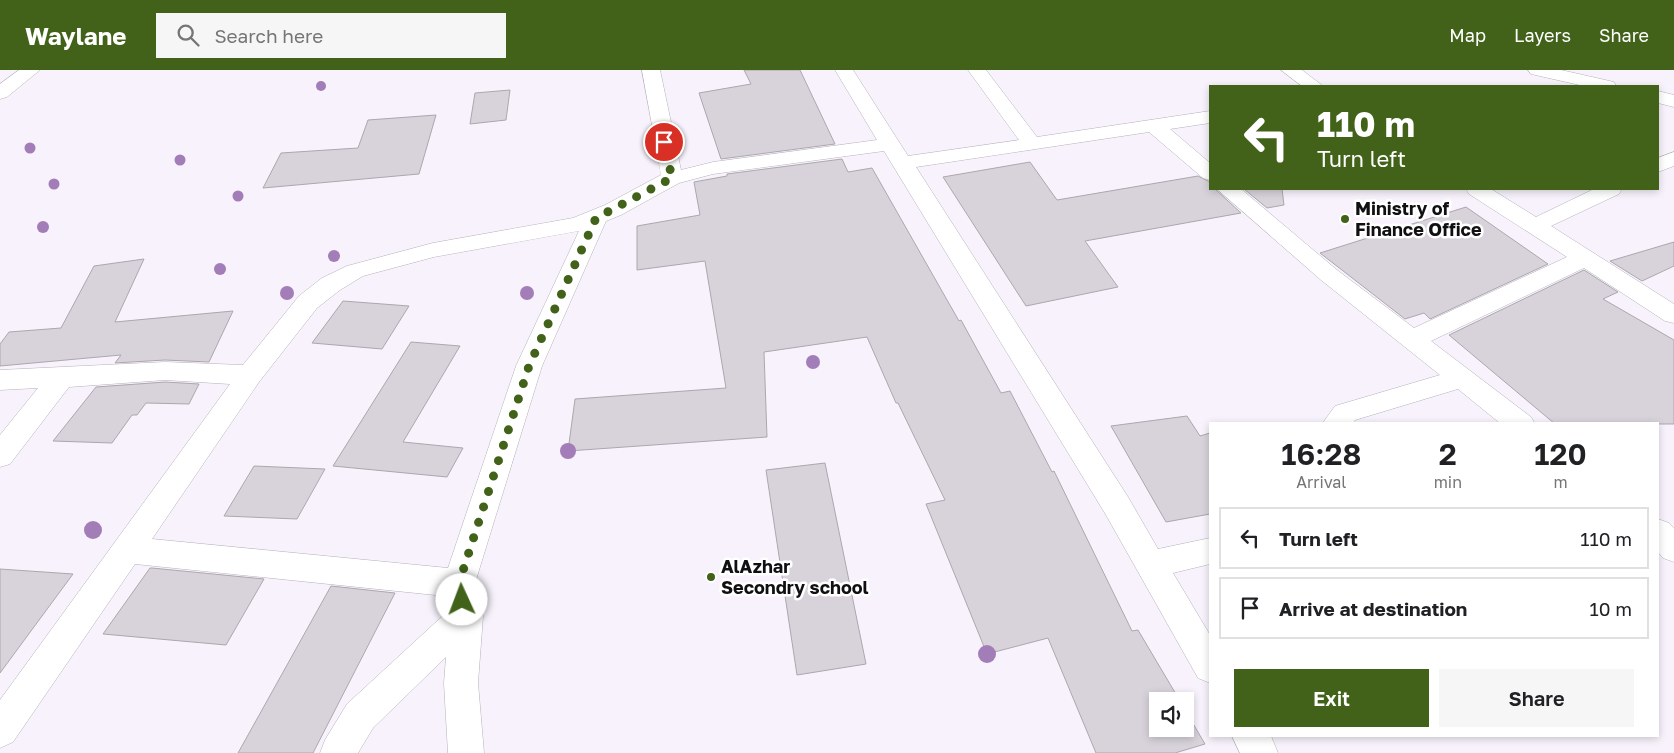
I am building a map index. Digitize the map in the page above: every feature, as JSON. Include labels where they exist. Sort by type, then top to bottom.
[{"type":"street","points":[[0,93],[31,70]]},
{"type":"street","points":[[651,70],[672,178]]},
{"type":"street","points":[[844,70],[1112,498],[1209,665]]},
{"type":"street","points":[[977,70],[1032,144]]},
{"type":"street","points":[[1290,70],[1312,85]]},
{"type":"street","points":[[1537,70],[1603,85]]},
{"type":"street","points":[[1659,97],[1674,101]]},
{"type":"street","points":[[0,730],[250,374],[308,302],[331,284],[355,271],[433,250],[578,224],[596,218],[672,178],[713,168],[1032,144],[1209,117]]},
{"type":"street","points":[[1154,126],[1209,173]]},
{"type":"street","points":[[1659,166],[1674,158]]},
{"type":"street","points":[[1229,190],[1329,275],[1518,422]]},
{"type":"street","points":[[1479,190],[1536,225],[1674,316]]},
{"type":"street","points":[[1536,225],[1609,190]]},
{"type":"street","points":[[466,753],[461,683],[466,616],[459,583],[529,366],[596,218]]},
{"type":"street","points":[[1413,339],[1585,258]]},
{"type":"street","points":[[0,380],[166,371],[250,374]]},
{"type":"street","points":[[0,456],[61,378]]},
{"type":"street","points":[[1338,422],[1345,413],[1462,378]]},
{"type":"street","points":[[1659,533],[1674,549]]},
{"type":"street","points":[[127,550],[459,583]]},
{"type":"street","points":[[1150,564],[1209,551]]},
{"type":"street","points":[[338,753],[360,716],[466,616]]},
{"type":"street","points":[[1251,737],[1260,753]]},
{"type":"building","points":[[744,70],[800,70],[835,144],[721,159],[699,93],[751,84]]},
{"type":"building","points":[[510,90],[506,120],[470,124],[475,93]]},
{"type":"building","points":[[436,115],[419,174],[263,188],[281,153],[358,148],[368,120]]},
{"type":"building","points":[[842,159],[848,172],[872,168],[959,321],[961,320],[1001,393],[1010,391],[1052,472],[1054,471],[1132,631],[1138,630],[1175,692],[1149,692],[1149,737],[1194,737],[1194,725],[1205,744],[1175,753],[1096,753],[1048,638],[987,654],[926,504],[945,500],[898,403],[896,403],[867,337],[764,352],[767,437],[568,451],[575,399],[726,388],[705,261],[637,270],[637,226],[700,215],[694,182],[727,176],[727,174]]},
{"type":"building","points":[[1030,162],[1057,200],[1198,176],[1209,182],[1209,190],[1216,190],[1241,213],[1085,241],[1118,287],[1026,306],[943,177]]},
{"type":"building","points":[[1245,190],[1282,190],[1284,205],[1267,208]]},
{"type":"building","points":[[1466,207],[1548,264],[1430,319],[1424,313],[1405,319],[1320,253]]},
{"type":"building","points":[[1674,242],[1674,266],[1642,281],[1610,261]]},
{"type":"building","points":[[144,259],[115,322],[233,311],[209,362],[165,360],[115,363],[121,355],[0,366],[0,344],[9,332],[61,328],[94,266]]},
{"type":"building","points":[[1584,270],[1618,292],[1603,299],[1674,340],[1674,424],[1659,424],[1659,422],[1553,422],[1449,335]]},
{"type":"building","points":[[343,301],[409,306],[382,349],[312,343]]},
{"type":"building","points":[[411,342],[460,346],[403,442],[463,448],[447,477],[333,466]]},
{"type":"building","points":[[165,382],[199,384],[189,404],[146,403],[137,415],[132,415],[112,443],[53,441],[96,387]]},
{"type":"building","points":[[1187,416],[1200,436],[1209,433],[1209,514],[1166,522],[1111,426]]},
{"type":"building","points":[[825,463],[866,664],[797,675],[766,470]]},
{"type":"building","points":[[254,466],[325,469],[297,519],[224,516]]},
{"type":"building","points":[[150,568],[264,579],[226,645],[103,634]]},
{"type":"building","points":[[0,569],[73,574],[0,673]]},
{"type":"building","points":[[331,586],[395,593],[313,753],[238,753]]},
{"type":"place","name":"Ministry of Finance Office","points":[[1345,219]]},
{"type":"place","name":"AlAzhar Secondry school","points":[[711,577]]},
{"type":"route","points":[[462,600],[459,583],[529,366],[596,218],[672,178],[664,142]]}]
